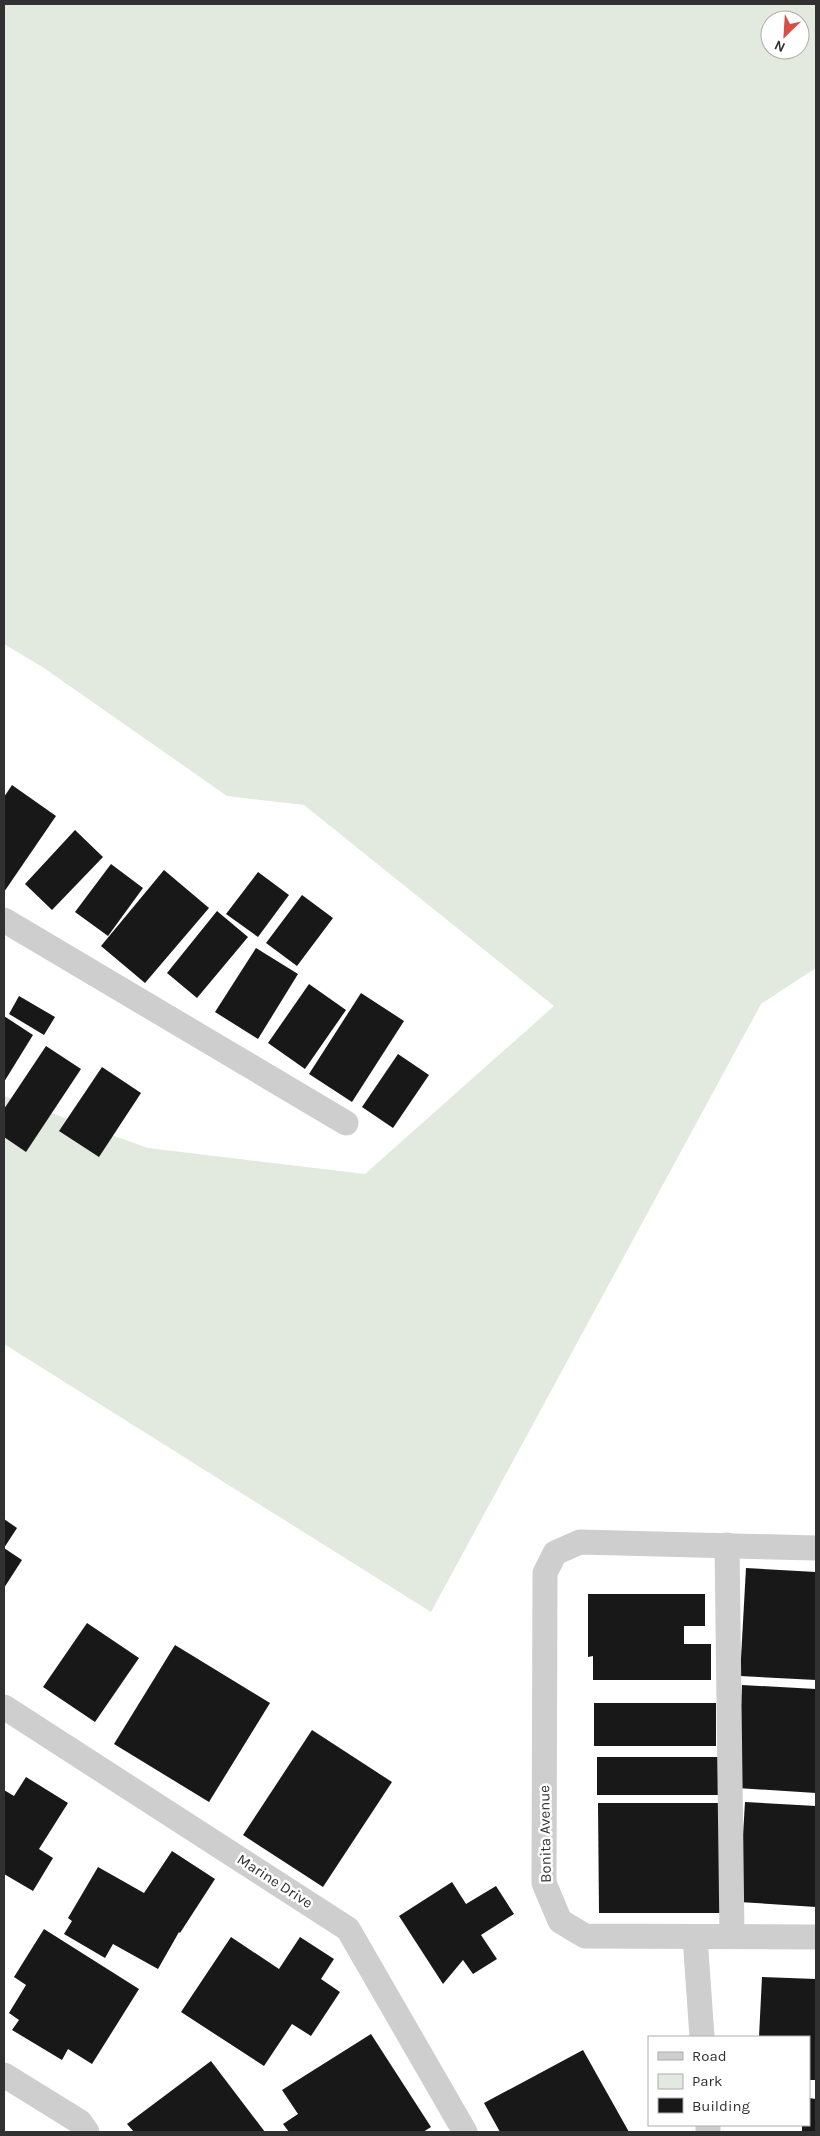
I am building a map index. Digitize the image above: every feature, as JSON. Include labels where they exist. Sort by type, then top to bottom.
[{"type":"street","points":[[4,920],[346,1123]]},
{"type":"street","name":"Bonita Avenue","points":[[727,1546],[580,1542],[555,1553],[545,1573],[544,1883],[560,1921],[585,1936],[816,1937]]},
{"type":"street","points":[[732,1936],[727,1546],[816,1548]]},
{"type":"street","name":"Marine Drive","points":[[4,1707],[348,1929],[465,2132]]},
{"type":"street","points":[[696,1937],[702,2036]]},
{"type":"street","points":[[4,2075],[80,2122],[87,2132]]},
{"type":"green space","points":[[4,4],[816,4],[816,968],[761,1004],[431,1612],[4,1344],[4,1096],[148,1148],[365,1174],[554,1006],[304,805],[227,796],[44,668],[4,644]]},
{"type":"building","points":[[12,785],[56,816],[4,892],[4,797]]},
{"type":"building","points":[[75,830],[103,857],[52,910],[25,884]]},
{"type":"building","points":[[111,864],[143,888],[108,936],[75,912]]},
{"type":"building","points":[[164,870],[209,908],[145,983],[101,946]]},
{"type":"building","points":[[258,872],[289,895],[258,937],[226,914]]},
{"type":"building","points":[[302,895],[333,918],[297,966],[266,943]]},
{"type":"building","points":[[217,911],[248,937],[197,998],[167,973]]},
{"type":"building","points":[[256,948],[298,974],[258,1039],[215,1012]]},
{"type":"building","points":[[309,984],[346,1010],[305,1069],[268,1043]]},
{"type":"building","points":[[361,993],[404,1021],[352,1102],[309,1074]]},
{"type":"building","points":[[19,996],[55,1017],[44,1035],[9,1014]]},
{"type":"building","points":[[4,1016],[33,1035],[4,1082]]},
{"type":"building","points":[[46,1046],[81,1069],[26,1152],[4,1137],[4,1109]]},
{"type":"building","points":[[398,1054],[429,1075],[393,1128],[362,1107]]},
{"type":"building","points":[[102,1067],[141,1093],[99,1157],[59,1131]]},
{"type":"building","points":[[4,1519],[17,1528],[4,1548]]},
{"type":"building","points":[[4,1548],[22,1560],[4,1588]]},
{"type":"building","points":[[746,1568],[816,1572],[816,1680],[740,1676]]},
{"type":"building","points":[[588,1594],[705,1594],[705,1626],[684,1626],[684,1644],[711,1644],[711,1680],[593,1680],[593,1656],[588,1657]]},
{"type":"building","points":[[87,1623],[139,1658],[95,1722],[43,1687]]},
{"type":"building","points":[[175,1645],[270,1703],[209,1802],[114,1744]]},
{"type":"building","points":[[742,1685],[816,1689],[816,1793],[737,1788]]},
{"type":"building","points":[[594,1703],[716,1703],[716,1746],[594,1746]]},
{"type":"building","points":[[312,1730],[392,1782],[323,1887],[243,1835]]},
{"type":"building","points":[[597,1757],[718,1757],[718,1795],[597,1795]]},
{"type":"building","points":[[26,1777],[68,1803],[39,1849],[53,1858],[33,1891],[4,1874],[4,1790],[14,1796]]},
{"type":"building","points":[[745,1802],[816,1806],[816,1907],[739,1902]]},
{"type":"building","points":[[598,1803],[721,1803],[721,1913],[599,1913]]},
{"type":"building","points":[[172,1851],[215,1879],[179,1932],[158,1969],[113,1944],[105,1958],[64,1934],[72,1921],[68,1918],[98,1867],[144,1893]]},
{"type":"building","points":[[452,1882],[466,1904],[496,1886],[514,1914],[481,1935],[497,1959],[473,1974],[463,1960],[443,1984],[399,1916]]},
{"type":"building","points":[[44,1929],[139,1989],[92,2064],[68,2049],[62,2060],[12,2030],[19,2020],[9,2013],[26,1985],[14,1977]]},
{"type":"building","points":[[231,1937],[279,1969],[300,1937],[334,1959],[321,1979],[340,1992],[311,2036],[292,2024],[264,2066],[181,2012]]},
{"type":"building","points":[[762,1977],[816,1979],[816,2080],[810,2080],[810,2036],[759,2036]]},
{"type":"building","points":[[371,2034],[431,2127],[423,2132],[289,2132],[283,2124],[298,2114],[282,2090]]},
{"type":"building","points":[[583,2050],[629,2132],[500,2132],[484,2103]]},
{"type":"building","points":[[211,2061],[265,2132],[134,2132],[127,2124]]},
{"type":"building","points":[[810,2098],[816,2099],[816,2132],[802,2132],[802,2126],[810,2126]]}]
